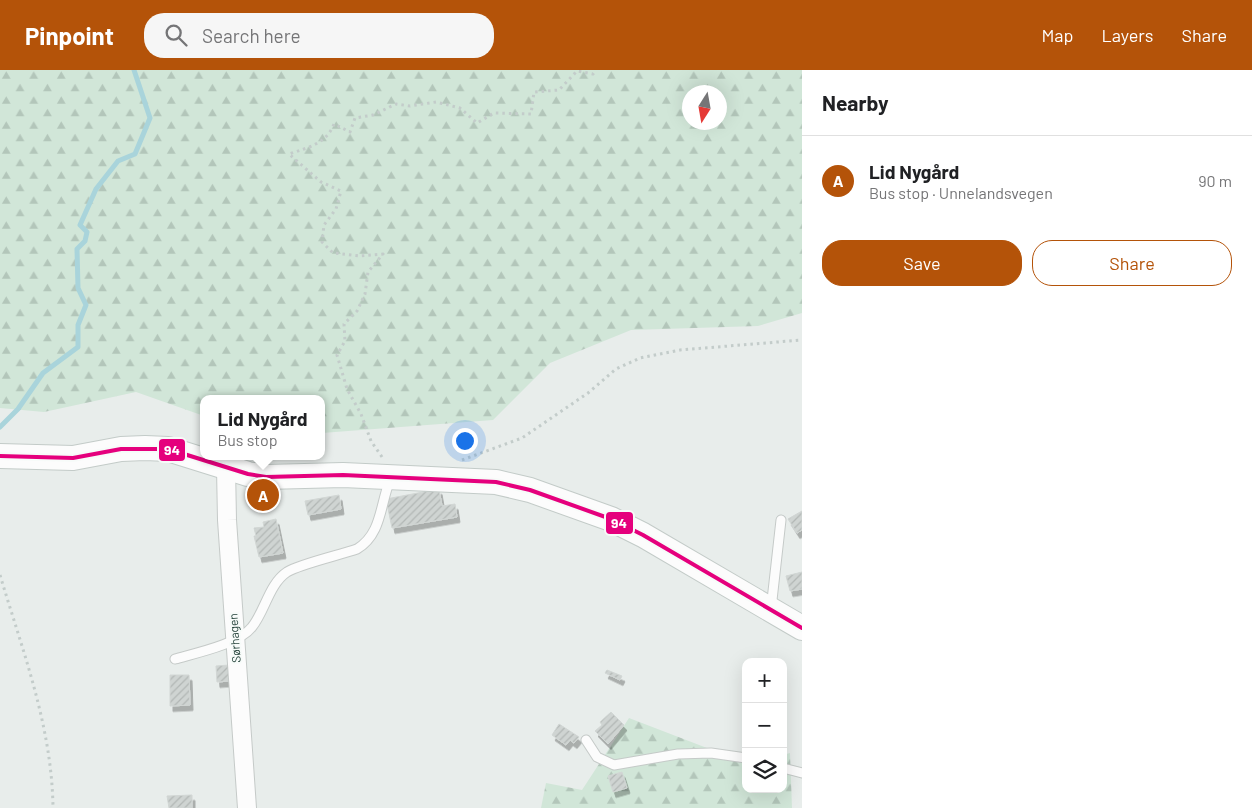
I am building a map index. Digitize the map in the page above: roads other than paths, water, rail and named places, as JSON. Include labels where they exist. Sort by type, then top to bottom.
[{"type":"main road","points":[[0,456],[73,458],[121,449],[145,448],[168,449],[200,459]]},
{"type":"main road","points":[[202,460],[226,468],[266,477],[344,475],[391,468],[444,479],[496,482],[530,490],[611,519],[643,535],[802,628]]},
{"type":"street","name":"Sørhagen","points":[[226,468],[246,808]]},
{"type":"lane","points":[[174,659],[235,641],[253,627],[272,591],[288,572],[357,550],[367,543],[374,533],[391,468]]},
{"type":"lane","points":[[771,610],[781,520]]},
{"type":"lane","points":[[586,740],[597,757],[614,764],[678,754],[711,753],[742,757]]},
{"type":"lane","points":[[787,769],[802,773]]},
{"type":"waterway","points":[[0,427],[18,409],[43,373],[78,347],[78,325],[86,305],[78,288],[77,249],[85,241],[87,232],[80,225],[96,189],[118,161],[135,154],[150,118],[134,70]]},
{"type":"place","name":"Lid Nygård","points":[[263,495]]}]
